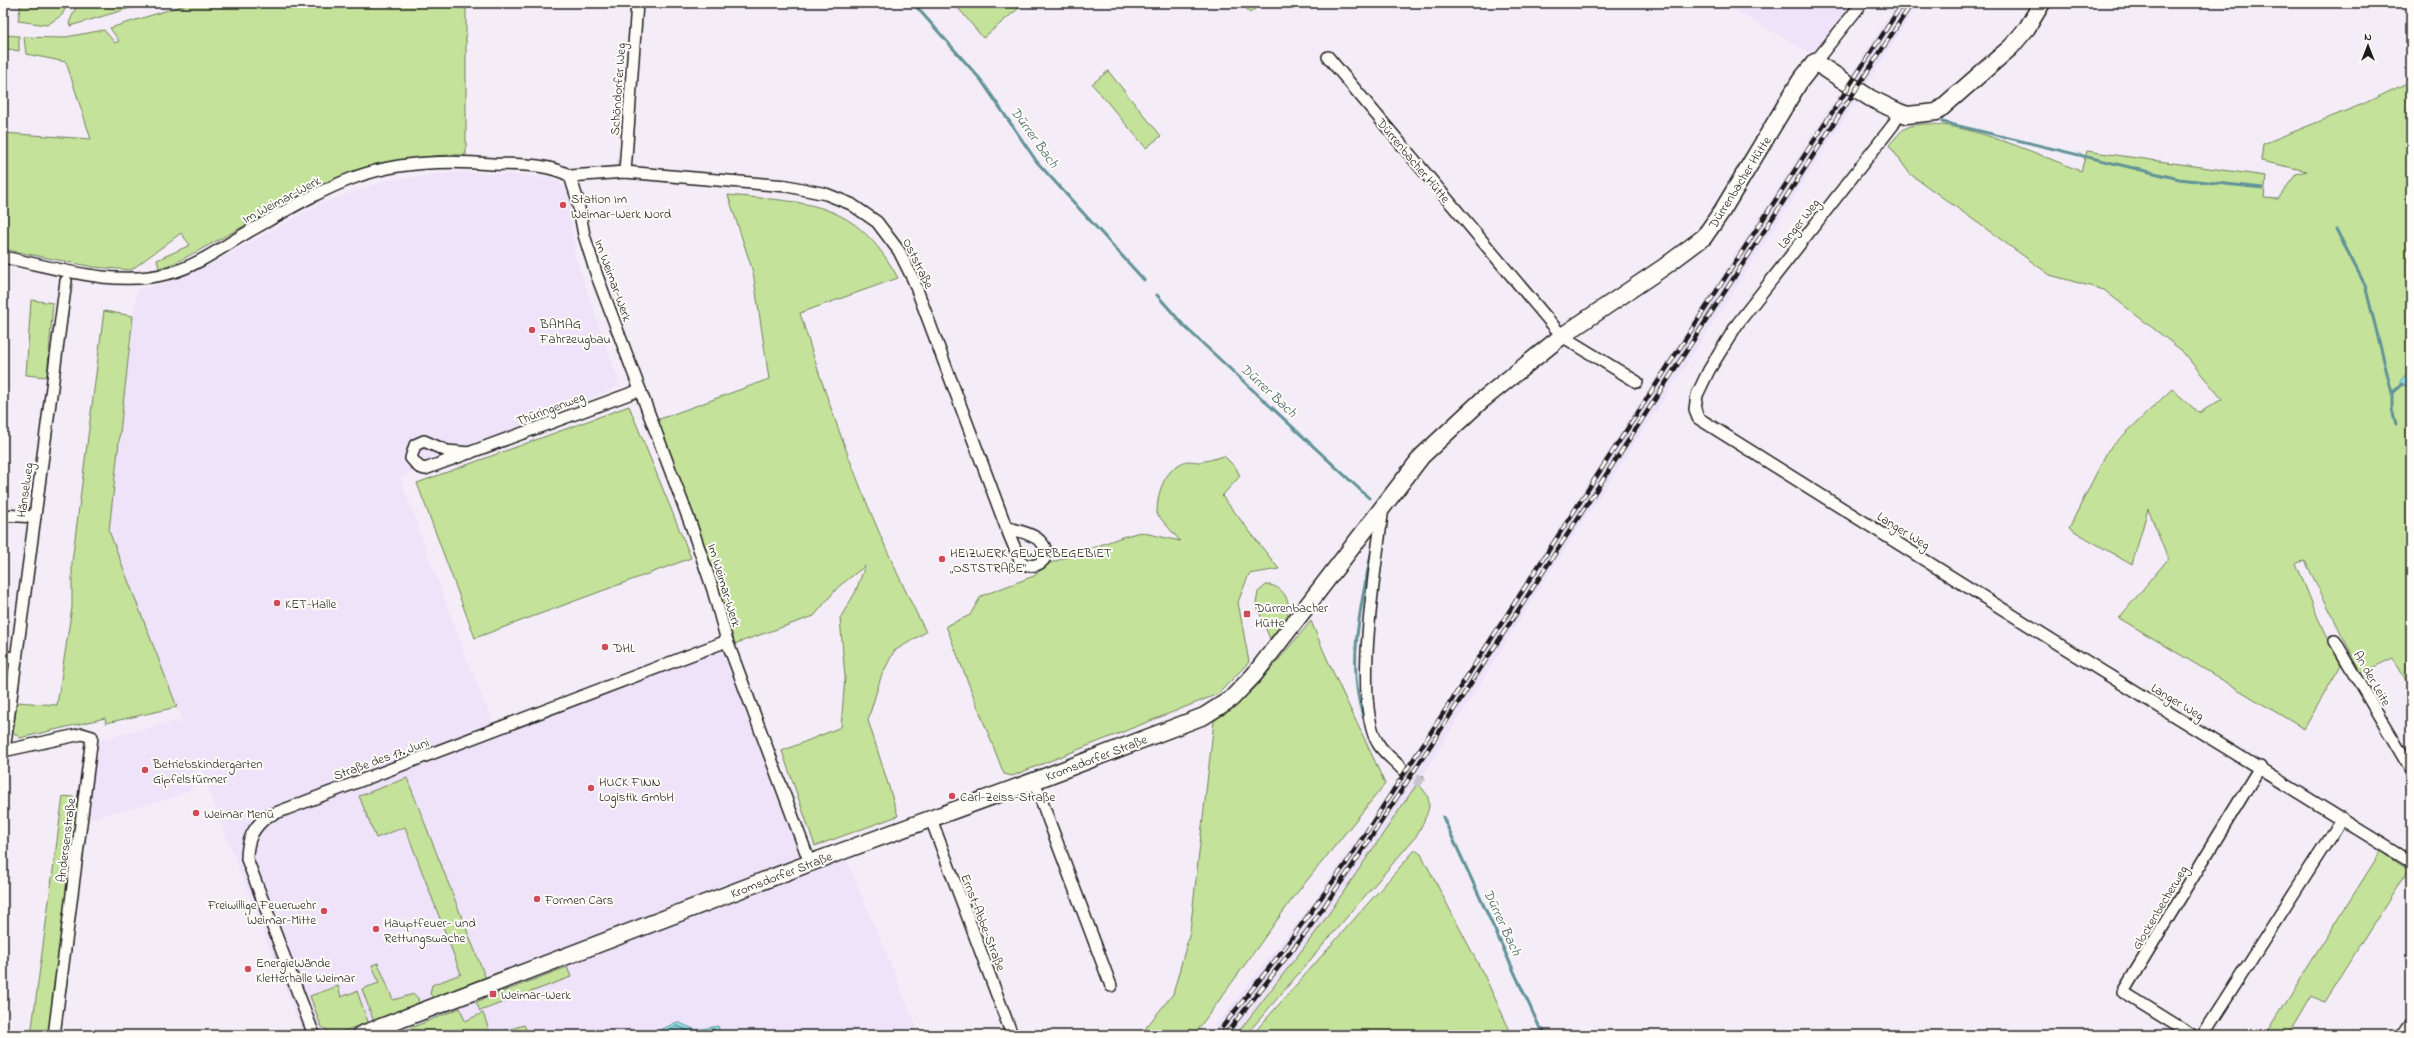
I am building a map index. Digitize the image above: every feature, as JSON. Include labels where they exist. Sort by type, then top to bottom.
[{"type":"street","name":"Dürrenbacher Hütte","points":[[1204,716],[1231,699],[1254,675],[1422,456],[1481,401],[1562,336],[1664,268],[1704,237],[1722,211],[1800,81],[1862,3]]},
{"type":"street","points":[[1815,62],[1870,98],[1899,112],[1907,115],[1937,112],[2011,47],[2027,28],[2042,3]]},
{"type":"street","name":"Schöndorfer Weg","points":[[625,172],[637,4]]},
{"type":"street","name":"Dürrenbacher Hütte","points":[[1328,57],[1562,336],[1637,382]]},
{"type":"street","name":"Langer Weg","points":[[1899,112],[1893,125],[1738,323],[1709,370],[1697,395],[1695,409],[1698,418],[2100,670],[2260,767],[2411,862]]},
{"type":"street","name":"Im Weimar-Werk","points":[[3,257],[106,278],[143,277],[171,273],[194,262],[317,194],[341,183],[399,166],[456,161],[554,169],[570,176],[577,198],[584,236],[597,276],[691,525],[713,590],[727,641],[810,863]]},
{"type":"street","name":"Oststraße","points":[[570,176],[589,173],[625,172],[800,188],[839,198],[864,212],[876,222],[899,251],[913,279],[1006,527]]},
{"type":"street","name":"Hänselweg","points":[[4,751],[66,281]]},
{"type":"street","name":"Thüringenweg","points":[[470,453],[454,452],[424,441],[415,444],[411,458],[419,467],[425,469],[470,453],[640,390]]},
{"type":"street","points":[[1380,509],[1382,515],[1368,643],[1366,690],[1372,727],[1378,744],[1402,769]]},
{"type":"street","points":[[3,515],[35,517]]},
{"type":"street","name":"Straße des 17. Juni","points":[[314,1035],[248,863],[247,848],[256,825],[268,816],[727,641]]},
{"type":"street","name":"An der Leite","points":[[2335,641],[2411,770]]},
{"type":"street","points":[[3,657],[16,658]]},
{"type":"street","name":"Kromsdorfer Straße","points":[[360,1035],[810,863],[1034,781],[1204,716]]},
{"type":"street","name":"Andersenstraße","points":[[4,751],[82,734],[92,737],[54,1035]]},
{"type":"street","name":"Glockenbecherweg","points":[[2192,1035],[2123,992],[2260,767]]},
{"type":"street","points":[[1034,781],[1111,986]]},
{"type":"street","points":[[2203,1035],[2342,818]]},
{"type":"street","name":"Ernst-Abbe-Straße","points":[[931,819],[1012,1035]]},
{"type":"street","points":[[2402,1035],[2411,1022]]},
{"type":"shaded area","points":[[1722,3],[1867,3],[1822,60]]},
{"type":"shaded area","points":[[1897,3],[1919,3],[1690,359],[1539,589],[1398,815],[1319,928],[1236,1035],[1208,1035],[1314,901],[1386,797]]},
{"type":"shaded area","points":[[459,172],[551,177],[568,189],[575,256],[620,386],[400,477],[465,655],[496,729],[727,641],[809,863],[846,858],[917,1027],[901,1035],[303,1035],[201,770],[192,773],[192,789],[169,799],[85,820],[95,741],[176,721],[183,723],[109,531],[137,289],[164,284],[213,263],[322,203],[387,180]]},
{"type":"green space","points":[[21,3],[68,3],[62,15],[47,25],[18,21]]},
{"type":"green space","points":[[78,3],[147,3],[70,26],[69,23]]},
{"type":"green space","points":[[191,3],[466,3],[466,155],[427,157],[388,164],[351,175],[279,207],[175,263],[159,268],[157,260],[190,245],[181,233],[131,270],[93,267],[3,249],[3,133],[91,139],[66,62],[26,54],[24,37],[60,38],[104,30],[115,43],[119,41],[110,28]]},
{"type":"green space","points":[[954,3],[1025,3],[983,38]]},
{"type":"green space","points":[[1242,3],[1262,3],[1250,13]]},
{"type":"green space","points":[[3,35],[19,36],[19,51],[3,48]]},
{"type":"green space","points":[[1108,71],[1161,136],[1146,148],[1092,84]]},
{"type":"green space","points":[[2411,81],[2411,689],[2393,658],[2361,673],[2305,561],[2296,563],[2318,618],[2341,665],[2304,729],[2119,618],[2168,559],[2148,509],[2132,565],[2069,528],[2108,450],[2172,389],[2199,413],[2222,399],[2181,350],[2104,290],[2050,275],[1910,174],[1889,145],[1899,133],[1906,128],[1922,124],[1943,125],[1967,130],[2018,146],[2081,171],[2087,151],[2266,176],[2264,198],[2278,199],[2296,174],[2307,171],[2261,161],[2263,144],[2363,104]]},
{"type":"green space","points":[[728,195],[782,200],[806,204],[827,210],[846,219],[865,233],[882,252],[898,278],[800,313],[826,395],[856,476],[889,555],[926,632],[894,651],[881,677],[868,720],[898,816],[815,846],[782,751],[841,727],[845,677],[840,618],[855,593],[865,566],[838,587],[814,616],[734,644],[657,420],[769,379],[753,272]]},
{"type":"green space","points":[[31,300],[53,303],[47,377],[26,375]]},
{"type":"green space","points":[[104,311],[133,316],[109,531],[177,707],[106,723],[105,718],[20,738],[13,732],[17,702],[57,705],[72,607],[72,562]]},
{"type":"green space","points":[[629,406],[691,558],[475,638],[417,483]]},
{"type":"green space","points":[[1224,456],[1236,468],[1240,476],[1222,496],[1279,569],[1249,574],[1238,602],[1249,662],[1218,694],[1012,776],[1004,774],[946,626],[970,615],[981,596],[1034,576],[1048,564],[1122,537],[1140,532],[1180,541],[1157,514],[1158,499],[1166,477],[1177,466],[1184,462],[1202,462]]},
{"type":"green space","points":[[1266,585],[1277,587],[1285,595],[1288,605],[1286,619],[1270,639],[1256,604],[1258,592]]},
{"type":"green space","points":[[1311,621],[1328,662],[1385,784],[1296,894],[1194,1035],[1140,1035],[1173,994],[1190,932],[1214,721],[1254,689]]},
{"type":"green space","points":[[1423,775],[1425,779],[1420,786],[1425,792],[1429,803],[1427,815],[1418,834],[1246,1035],[1236,1035],[1319,928]]},
{"type":"green space","points":[[407,778],[486,979],[434,998],[430,994],[432,985],[461,974],[405,827],[376,838],[359,796]]},
{"type":"green space","points":[[63,796],[84,798],[54,1035],[31,1035]]},
{"type":"green space","points":[[1415,850],[1421,854],[1485,977],[1512,1035],[1252,1035]]},
{"type":"green space","points":[[2381,851],[2408,870],[2324,1002],[2312,996],[2289,1035],[2265,1035]]},
{"type":"green space","points":[[378,963],[393,1000],[414,994],[418,998],[419,1005],[374,1022],[362,989],[379,983],[372,965]]},
{"type":"green space","points":[[567,967],[571,977],[480,1011],[476,1002]]},
{"type":"green space","points":[[338,986],[341,997],[357,991],[368,1022],[334,1035],[321,1026],[310,996]]},
{"type":"green space","points":[[460,1008],[465,1021],[483,1013],[491,1035],[393,1035]]},
{"type":"green space","points":[[524,1025],[529,1035],[491,1035]]},
{"type":"water","points":[[2411,369],[2411,384],[2400,386],[2400,381]]},
{"type":"water","points":[[677,1022],[696,1030],[718,1026],[721,1035],[650,1035]]},
{"type":"waterway","name":"Dürrer Bach","points":[[913,3],[981,80],[1037,162],[1144,280]]},
{"type":"waterway","points":[[1942,122],[2179,179],[2263,188]]},
{"type":"waterway","points":[[2336,229],[2365,285],[2392,393],[2402,384]]},
{"type":"waterway","name":"Dürrer Bach","points":[[1157,295],[1185,327],[1369,498]]},
{"type":"waterway","points":[[2392,393],[2392,409],[2396,424]]},
{"type":"waterway","name":"Dürrer Bach","points":[[1363,716],[1358,695],[1356,675],[1357,632],[1372,549]]},
{"type":"waterway","name":"Dürrer Bach","points":[[1443,817],[1539,1026],[1547,1035]]},
{"type":"tunnel","points":[[1402,769],[1423,783]]},
{"type":"railway","points":[[1216,1035],[1277,958],[1345,865],[1903,3]]},
{"type":"railway","points":[[1225,1035],[1307,931],[1353,865],[1912,3]]},
{"type":"place","name":"Station Im Weimar-Werk Nord","points":[[563,205]]},
{"type":"place","name":"BAMAG Fahrzeugbau","points":[[532,330]]},
{"type":"place","name":"HEIZWERK GEWERBEGEBIET „OSTSTRAßE“","points":[[942,559]]},
{"type":"place","name":"KET-Halle","points":[[277,603]]},
{"type":"place","name":"Dürrenbacher Hütte","points":[[1247,614]]},
{"type":"place","name":"DHL","points":[[605,647]]},
{"type":"place","name":"Betriebskindergarten Gipfelstürmer","points":[[145,770]]},
{"type":"place","name":"HUCK FINN Logistik GmbH","points":[[591,788]]},
{"type":"place","name":"Carl-Zeiss-Straße","points":[[952,796]]},
{"type":"place","name":"Weimar Menü","points":[[196,813]]},
{"type":"place","name":"Formen Cars","points":[[537,899]]},
{"type":"place","name":"Freiwillige Feuerwehr Weimar-Mitte","points":[[324,911]]},
{"type":"place","name":"Hauptfeuer- und Rettungswache","points":[[376,929]]},
{"type":"place","name":"EnergieWände Kletterhalle Weimar","points":[[248,969]]},
{"type":"place","name":"Weimar-Werk","points":[[493,994]]}]
